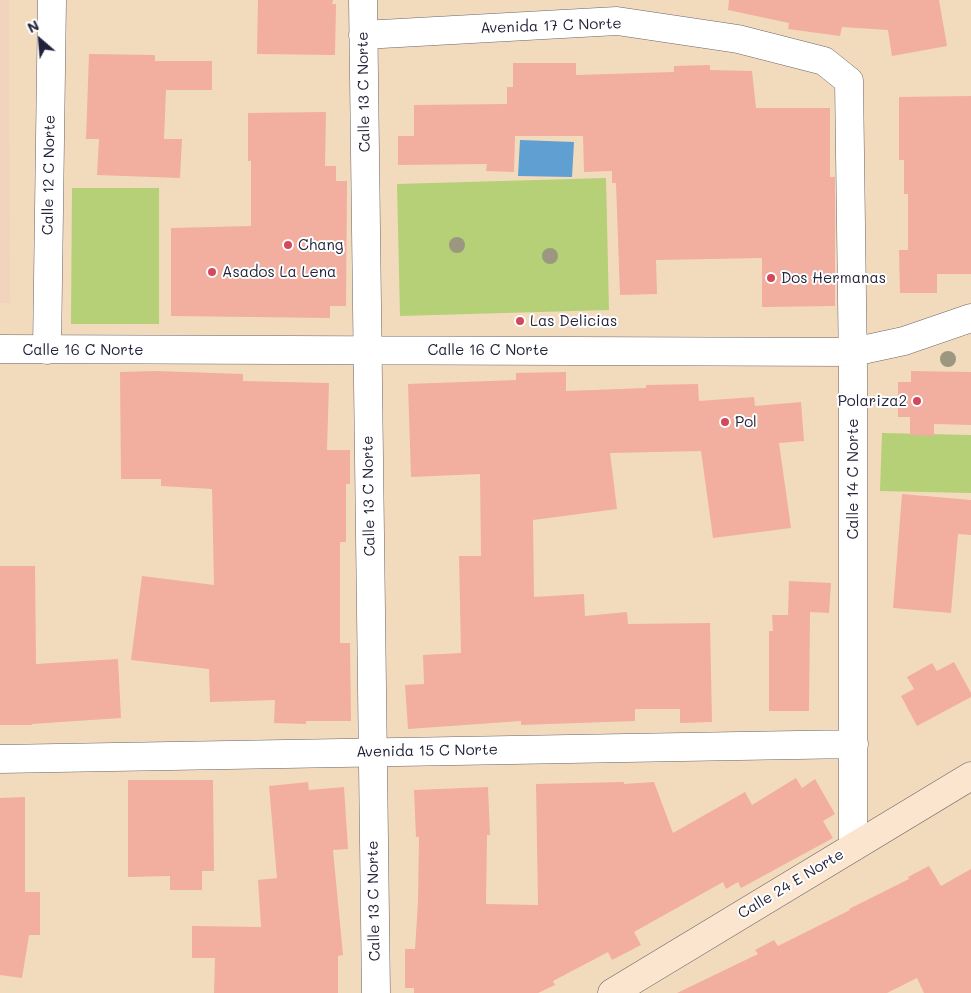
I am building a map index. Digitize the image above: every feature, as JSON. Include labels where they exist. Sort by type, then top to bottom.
[{"type":"main road","name":"Calle 24 E Norte","points":[[612,993],[971,776]]},
{"type":"street","name":"Calle 12 C Norte","points":[[47,350],[52,0]]},
{"type":"street","name":"Calle 13 C Norte","points":[[363,0],[371,752],[376,993]]},
{"type":"street","name":"Avenida 17 C Norte","points":[[363,35],[617,21],[748,41],[824,61],[849,80]]},
{"type":"street","name":"Calle 14 C Norte","points":[[849,80],[853,352],[853,847]]},
{"type":"street","name":"Calle 16 C Norte","points":[[0,349],[853,352],[904,341],[971,318]]},
{"type":"street","name":"Avenida 15 C Norte","points":[[0,759],[854,744]]},
{"type":"shaded area","points":[[0,0],[9,0],[10,303],[0,303]]},
{"type":"green space","points":[[606,178],[609,310],[400,316],[397,184]]},
{"type":"green space","points":[[72,188],[159,188],[159,324],[71,324]]},
{"type":"green space","points":[[882,433],[971,435],[971,493],[880,491]]},
{"type":"water","points":[[520,140],[574,142],[572,177],[518,176]]},
{"type":"building","points":[[258,0],[333,0],[332,4],[336,4],[335,55],[257,54]]},
{"type":"building","points":[[729,0],[939,0],[947,46],[892,56],[888,30],[842,27],[840,36],[788,29],[789,23],[728,10]]},
{"type":"building","points":[[89,54],[155,55],[155,61],[212,61],[212,90],[166,90],[164,139],[182,139],[180,178],[97,175],[99,139],[86,139]]},
{"type":"building","points":[[513,63],[576,63],[576,75],[674,72],[674,66],[710,65],[710,70],[752,71],[756,108],[830,108],[830,177],[835,177],[835,306],[762,307],[762,258],[656,260],[657,294],[620,295],[616,183],[612,183],[612,171],[584,172],[583,136],[515,136],[514,172],[486,171],[487,164],[398,165],[398,136],[414,136],[414,105],[507,104],[507,87],[513,87]]},
{"type":"building","points":[[971,96],[971,274],[937,274],[937,293],[900,293],[899,250],[908,250],[908,194],[904,194],[904,160],[899,160],[899,97]]},
{"type":"building","points":[[326,112],[325,166],[336,166],[336,181],[347,181],[346,306],[330,306],[330,318],[171,316],[171,228],[251,226],[251,161],[248,161],[248,113]]},
{"type":"building","points":[[155,371],[243,374],[243,381],[329,383],[327,450],[350,450],[350,484],[346,484],[346,542],[340,542],[340,643],[350,643],[351,721],[306,721],[306,724],[274,723],[275,700],[210,702],[209,669],[131,660],[142,576],[214,585],[212,489],[161,486],[161,479],[121,479],[120,372]]},
{"type":"building","points":[[911,371],[971,372],[971,425],[934,424],[934,436],[910,435],[910,417],[898,417],[898,382],[911,382]]},
{"type":"building","points":[[566,372],[566,391],[646,388],[646,385],[698,384],[699,401],[754,397],[755,406],[801,402],[804,441],[779,443],[791,528],[713,538],[701,451],[610,453],[617,509],[533,520],[534,597],[584,594],[585,616],[627,612],[628,624],[710,623],[712,722],[680,723],[680,709],[635,709],[635,721],[521,725],[521,721],[408,729],[405,685],[424,684],[423,655],[461,653],[459,556],[481,556],[480,474],[411,477],[408,384],[516,380],[516,373]]},
{"type":"building","points":[[902,494],[971,500],[971,535],[958,534],[951,613],[893,608]]},
{"type":"building","points":[[0,566],[35,566],[36,664],[118,659],[121,718],[32,725],[0,725]]},
{"type":"building","points":[[789,581],[831,583],[829,613],[810,612],[809,711],[769,711],[769,631],[773,631],[772,615],[788,615]]},
{"type":"building","points":[[954,662],[971,693],[971,697],[917,726],[901,696],[914,689],[907,677],[932,663],[937,671]]},
{"type":"building","points":[[796,778],[802,788],[815,779],[835,814],[823,821],[833,838],[741,888],[738,882],[726,889],[723,882],[634,932],[641,945],[612,960],[608,952],[553,981],[555,985],[538,993],[414,993],[414,988],[405,988],[405,949],[415,949],[418,902],[419,837],[416,837],[414,790],[488,787],[490,835],[487,835],[486,904],[538,905],[536,784],[654,782],[673,833],[745,792],[752,805]]},
{"type":"building","points":[[128,780],[213,780],[214,871],[202,871],[202,890],[170,890],[170,876],[128,877]]},
{"type":"building","points":[[308,782],[309,790],[344,787],[348,849],[333,850],[343,955],[338,956],[338,993],[214,993],[215,958],[192,958],[192,926],[261,927],[258,880],[277,878],[269,786]]},
{"type":"building","points":[[25,797],[25,892],[40,892],[40,935],[29,935],[22,978],[0,975],[0,798]]},
{"type":"building","points":[[929,866],[941,886],[971,869],[971,993],[924,993],[917,978],[887,993],[677,993],[758,954],[755,950],[774,940],[778,946],[850,910],[909,879],[908,877]]},
{"type":"place","name":"Chang","points":[[288,245]]},
{"type":"place","name":"Asados La Lena","points":[[212,272]]},
{"type":"place","name":"Dos Hermanas","points":[[771,278]]},
{"type":"place","name":"Las Delicias","points":[[520,321]]},
{"type":"place","name":"Polariza2","points":[[917,401]]},
{"type":"place","name":"Pol","points":[[725,422]]}]
